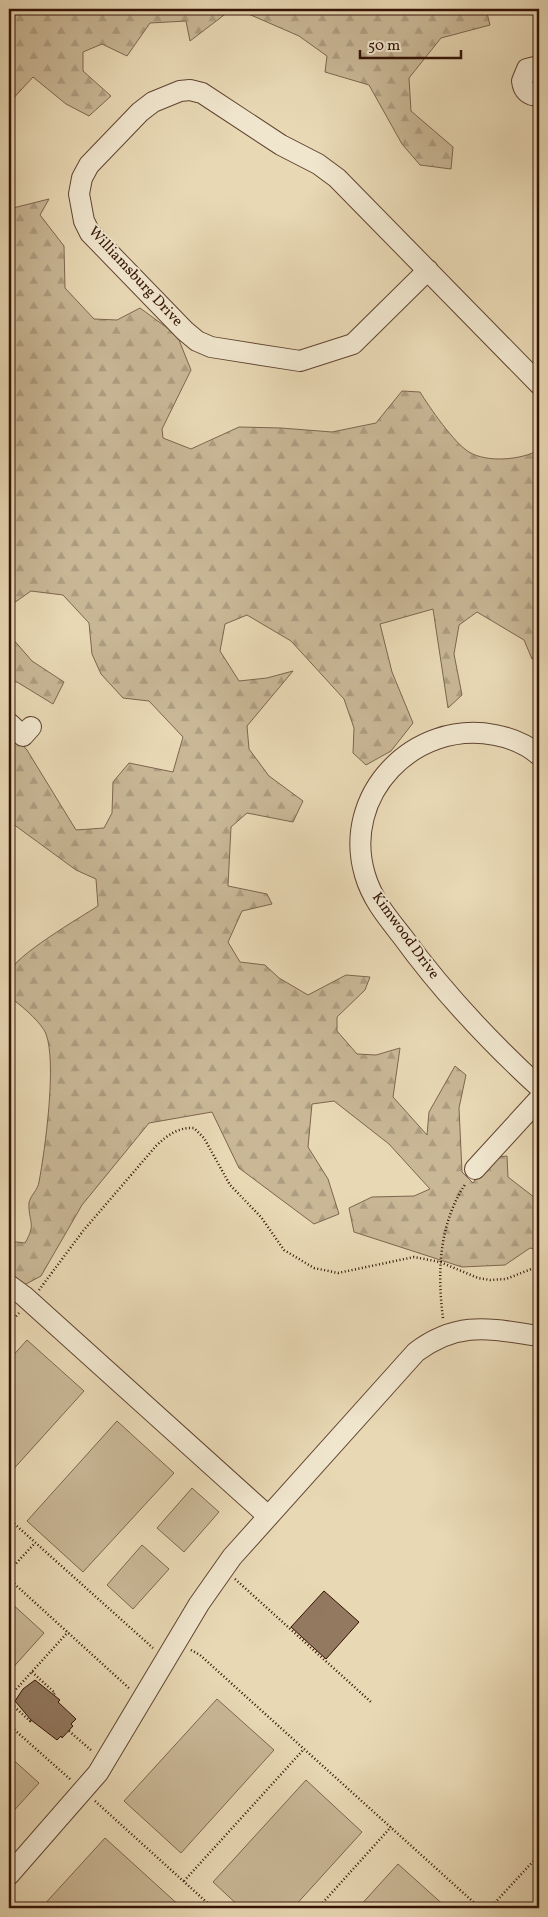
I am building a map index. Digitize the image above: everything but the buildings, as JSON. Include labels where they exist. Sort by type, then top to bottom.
[{"type":"street","points":[[539,66],[527,69],[522,81],[522,86],[529,94],[539,96]]},
{"type":"street","name":"Williamsburg Drive","points":[[428,270],[353,344],[300,361],[211,347],[197,341],[185,331],[90,233],[80,207],[82,178],[98,153],[153,102],[180,91],[190,90],[202,93],[281,145],[318,164],[337,178],[538,381]]},
{"type":"street","points":[[9,723],[23,736],[31,727]]},
{"type":"street","name":"Kimwood Drive","points":[[539,755],[521,744],[485,733],[463,733],[442,736],[423,744],[392,766],[380,781],[370,799],[360,836],[365,875],[381,910],[451,998],[489,1039],[539,1086]]},
{"type":"street","points":[[476,1169],[539,1099]]},
{"type":"street","points":[[9,1286],[30,1301],[268,1516]]},
{"type":"street","points":[[9,1875],[98,1773],[219,1573],[416,1352],[431,1341],[464,1329],[480,1328],[539,1336]]},
{"type":"path","points":[[9,1324],[30,1301],[83,1231],[156,1146],[170,1134],[188,1128],[199,1132],[230,1185],[261,1217],[284,1250],[301,1262],[328,1272],[338,1272],[407,1257],[423,1258],[440,1262],[478,1278],[490,1280],[506,1279],[539,1266]]},
{"type":"path","points":[[443,1318],[440,1262],[450,1215],[462,1190],[476,1169]]},
{"type":"path","points":[[9,1519],[154,1649]]},
{"type":"path","points":[[9,1572],[35,1543]]},
{"type":"path","points":[[234,1578],[371,1702]]},
{"type":"path","points":[[9,1579],[130,1688]]},
{"type":"path","points":[[9,1697],[68,1632]]},
{"type":"path","points":[[190,1650],[200,1655],[480,1908]]},
{"type":"path","points":[[32,1672],[54,1694]]},
{"type":"path","points":[[19,1686],[23,1689]]},
{"type":"path","points":[[9,1702],[31,1720]]},
{"type":"path","points":[[9,1725],[73,1782]]},
{"type":"path","points":[[69,1731],[93,1752]]},
{"type":"path","points":[[184,1881],[304,1749]]},
{"type":"path","points":[[95,1801],[213,1908]]},
{"type":"path","points":[[318,1908],[390,1827]]},
{"type":"path","points":[[490,1908],[539,1855]]},
{"type":"green space","points":[[9,9],[232,9],[190,41],[186,21],[150,23],[127,56],[102,44],[83,52],[83,71],[111,96],[89,116],[66,104],[33,77],[9,103]]},
{"type":"green space","points":[[237,9],[486,9],[490,25],[441,38],[409,78],[411,111],[453,147],[451,169],[420,165],[402,144],[369,85],[325,72],[327,56],[299,36]]},
{"type":"green space","points":[[49,199],[40,215],[64,246],[65,288],[94,319],[117,320],[140,308],[177,335],[191,370],[162,429],[163,438],[191,449],[239,427],[332,432],[376,423],[402,391],[420,392],[456,441],[469,452],[485,458],[504,459],[523,456],[539,450],[539,653],[532,659],[524,640],[477,612],[459,625],[454,654],[462,695],[448,708],[433,609],[380,624],[392,672],[413,723],[391,751],[366,765],[353,753],[354,728],[344,699],[291,641],[247,615],[225,624],[220,651],[239,681],[267,678],[293,671],[247,726],[249,749],[269,776],[303,801],[293,822],[247,813],[231,827],[228,886],[267,894],[272,904],[242,911],[228,942],[240,962],[265,965],[279,978],[308,995],[346,975],[370,977],[365,990],[337,1017],[337,1031],[357,1054],[376,1055],[400,1048],[393,1097],[427,1135],[429,1112],[455,1066],[466,1075],[459,1108],[462,1172],[473,1183],[488,1158],[507,1156],[508,1177],[539,1201],[539,1250],[530,1248],[505,1265],[462,1267],[354,1232],[349,1208],[372,1197],[414,1196],[430,1189],[389,1144],[334,1101],[312,1104],[308,1147],[328,1179],[339,1214],[314,1224],[239,1168],[212,1112],[149,1123],[82,1205],[41,1276],[9,1293],[9,1241],[25,1243],[31,1231],[29,1203],[38,1185],[47,1129],[50,1065],[49,1047],[44,1029],[30,1014],[9,997],[9,973],[35,947],[98,906],[96,879],[76,870],[9,821],[9,730],[27,750],[76,830],[104,828],[112,813],[113,782],[129,763],[173,772],[183,737],[149,701],[123,698],[101,674],[92,654],[89,623],[63,595],[31,591],[11,605],[12,638],[32,661],[64,682],[53,704],[17,682],[9,681],[9,209]]},
{"type":"green space","points":[[27,1340],[84,1391],[9,1474],[9,1360]]},
{"type":"green space","points":[[117,1421],[174,1473],[83,1572],[27,1521]]},
{"type":"green space","points":[[192,1488],[219,1512],[184,1552],[157,1528]]},
{"type":"green space","points":[[142,1545],[169,1569],[133,1609],[107,1585]]},
{"type":"green space","points":[[9,1601],[44,1633],[9,1672]]},
{"type":"green space","points":[[217,1699],[274,1750],[181,1853],[124,1801]]},
{"type":"green space","points":[[9,1756],[39,1783],[9,1816]]},
{"type":"green space","points":[[306,1780],[362,1832],[293,1908],[241,1908],[213,1882]]},
{"type":"green space","points":[[105,1838],[182,1908],[41,1908]]},
{"type":"green space","points":[[398,1864],[447,1908],[358,1908]]}]
